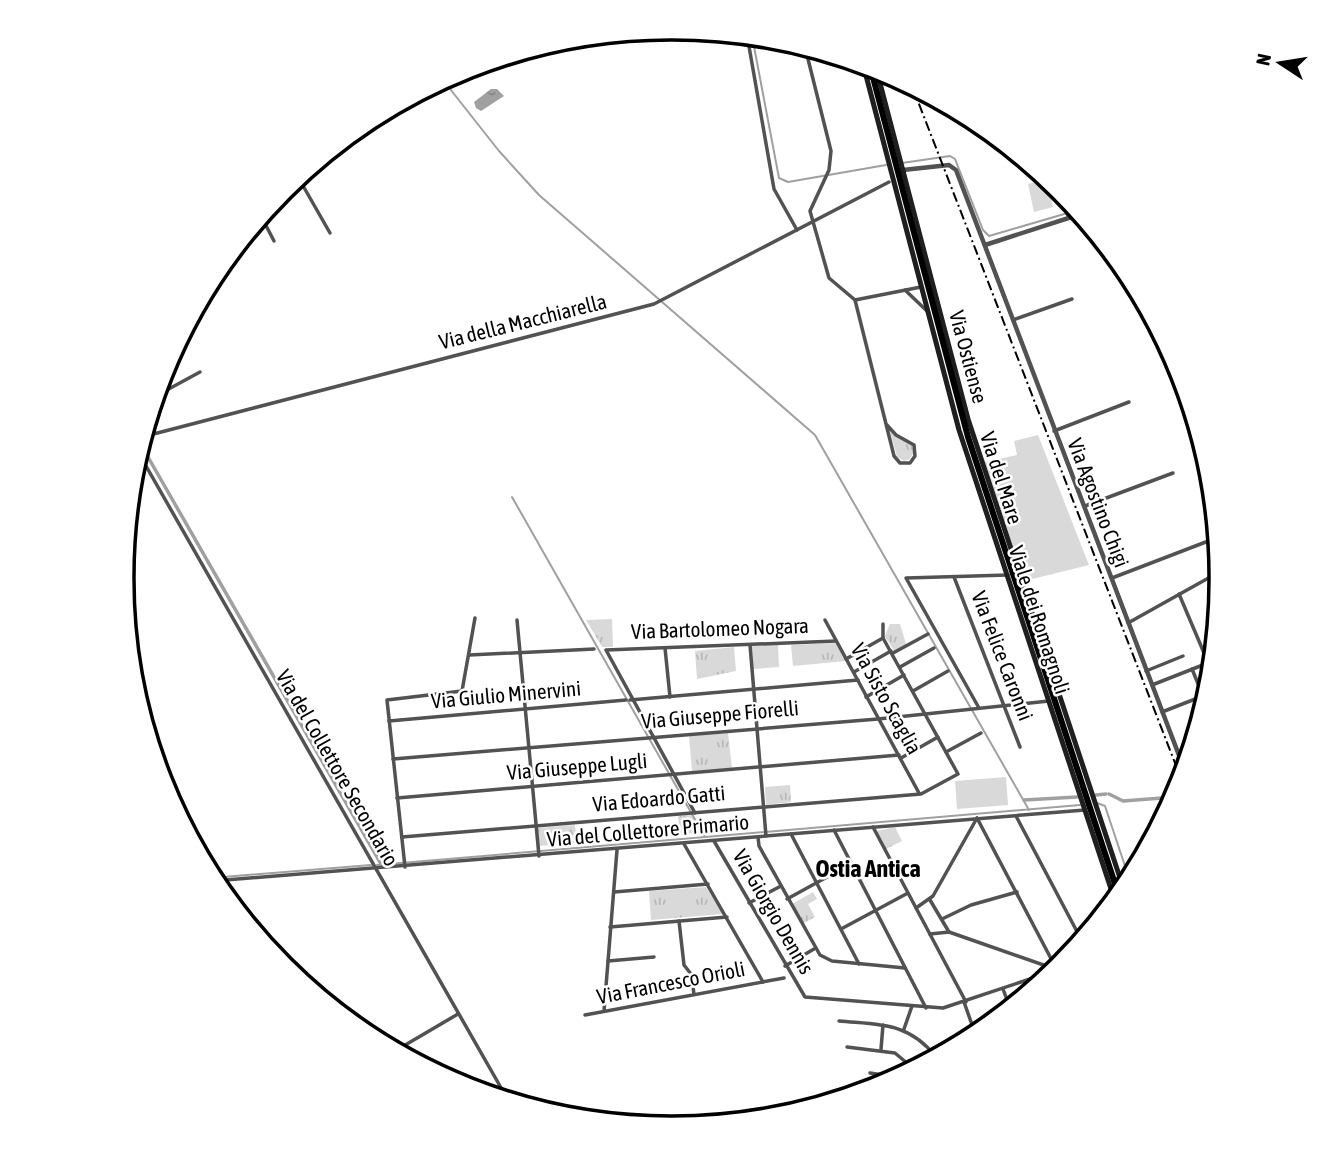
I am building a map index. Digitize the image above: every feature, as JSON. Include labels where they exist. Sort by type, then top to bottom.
[{"type":"main road","points":[[867,77],[893,157]]},
{"type":"main road","name":"Via del Mare","points":[[873,80],[968,437],[1115,883]]},
{"type":"main road","points":[[879,82],[893,157]]},
{"type":"main road","name":"Viale dei Romagnoli","points":[[896,168],[921,287],[958,427],[1111,888]]},
{"type":"main road","name":"Via Ostiense","points":[[896,168],[982,465],[1119,876]]},
{"type":"street","points":[[749,46],[774,189],[797,230]]},
{"type":"street","points":[[808,58],[830,140],[829,169],[811,204],[813,222],[829,278],[855,300],[894,458],[900,463],[908,464],[915,456],[914,445],[896,435],[886,424]]},
{"type":"street","name":"Via Agostino Chigi","points":[[896,168],[953,166],[1179,756]]},
{"type":"street","name":"Via della Macchiarella","points":[[153,434],[654,304],[889,182]]},
{"type":"street","points":[[303,187],[330,233]]},
{"type":"street","points":[[985,245],[1068,214]]},
{"type":"street","points":[[266,225],[274,241]]},
{"type":"street","points":[[855,300],[921,287]]},
{"type":"street","points":[[903,289],[928,313]]},
{"type":"street","points":[[1011,321],[1072,299]]},
{"type":"street","points":[[168,389],[201,372]]},
{"type":"street","points":[[1054,431],[1129,402]]},
{"type":"street","name":"Via del Collettore Secondario","points":[[146,466],[501,1088]]},
{"type":"street","points":[[1083,507],[1173,473]]},
{"type":"street","points":[[1110,578],[1208,541]]},
{"type":"street","points":[[975,709],[906,578],[1008,575]]},
{"type":"street","name":"Via Felice Caronni","points":[[954,577],[1020,747]]},
{"type":"street","points":[[1128,623],[1209,578]]},
{"type":"street","points":[[1180,594],[1204,653]]},
{"type":"street","points":[[405,867],[388,699],[462,691],[475,618]]},
{"type":"street","points":[[517,620],[539,856]]},
{"type":"street","name":"Via Sisto Scaglia","points":[[825,620],[919,793]]},
{"type":"street","points":[[883,624],[883,638],[946,752],[981,733]]},
{"type":"street","points":[[854,672],[928,634]]},
{"type":"street","points":[[846,659],[883,638]]},
{"type":"street","name":"Via Bartolomeo Nogara","points":[[628,700],[605,651],[836,641]]},
{"type":"street","points":[[750,645],[766,836]]},
{"type":"street","points":[[665,648],[670,697]]},
{"type":"street","points":[[900,667],[934,648]]},
{"type":"street","points":[[469,654],[594,649]]},
{"type":"street","points":[[1146,671],[1183,656]]},
{"type":"street","points":[[1152,685],[1202,665]]},
{"type":"street","points":[[1192,669],[1199,685]]},
{"type":"street","points":[[913,691],[948,671]]},
{"type":"street","points":[[866,697],[904,676]]},
{"type":"street","name":"Via Giulio Minervini","points":[[389,721],[858,680]]},
{"type":"street","points":[[1162,712],[1195,699]]},
{"type":"street","points":[[628,700],[695,813]]},
{"type":"street","name":"Via Giuseppe Fiorelli","points":[[393,759],[878,719],[1049,701]]},
{"type":"street","points":[[900,757],[938,737]]},
{"type":"street","name":"Via Edoardo Gatti","points":[[402,837],[919,793],[958,775],[946,752]]},
{"type":"street","name":"Via Giuseppe Lugli","points":[[397,798],[900,757]]},
{"type":"street","name":"Via del Collettore Primario","points":[[226,880],[377,870],[1085,810]]},
{"type":"street","points":[[1015,815],[1077,932]]},
{"type":"street","points":[[977,818],[1051,959]]},
{"type":"street","points":[[916,908],[930,900],[977,818]]},
{"type":"street","points":[[873,827],[965,1002],[972,1024]]},
{"type":"street","points":[[834,830],[849,865],[926,1008]]},
{"type":"street","points":[[791,834],[859,964]]},
{"type":"street","points":[[758,837],[759,845],[814,949],[828,960],[905,968]]},
{"type":"street","name":"Via Giorgio Dennis","points":[[714,841],[806,998],[912,1006]]},
{"type":"street","name":"Via Francesco Orioli","points":[[684,844],[763,982]]},
{"type":"street","points":[[604,1011],[617,849]]},
{"type":"street","points":[[787,899],[849,865]]},
{"type":"street","points":[[614,892],[708,884]]},
{"type":"street","points":[[749,903],[781,886]]},
{"type":"street","points":[[942,919],[971,905],[1017,892]]},
{"type":"street","points":[[841,929],[908,893]]},
{"type":"street","points":[[930,900],[948,932]]},
{"type":"street","points":[[610,927],[727,916]]},
{"type":"street","points":[[679,921],[684,966],[691,974],[694,995]]},
{"type":"street","points":[[930,934],[948,932],[1044,965]]},
{"type":"street","points":[[785,965],[814,949]]},
{"type":"street","points":[[608,961],[654,957]]},
{"type":"street","name":"Via Francesco Orioli","points":[[585,1015],[784,978]]},
{"type":"street","points":[[904,1029],[912,1006],[943,1008],[1028,980]]},
{"type":"street","points":[[1003,989],[1007,999]]},
{"type":"street","points":[[405,1045],[458,1014]]},
{"type":"street","points":[[839,1021],[904,1029],[920,1039],[929,1050]]},
{"type":"street","points":[[881,1049],[883,1025]]},
{"type":"street","points":[[847,1047],[881,1049],[907,1061]]},
{"type":"street","points":[[870,1073],[878,1074]]},
{"type":"green space","points":[[1035,182],[1051,197],[1053,207],[1034,212],[1028,184]]},
{"type":"green space","points":[[890,432],[911,444],[914,452],[910,459],[904,461],[897,457]]},
{"type":"green space","points":[[1038,435],[1089,565],[1024,581],[985,462],[1017,455],[1014,441]]},
{"type":"green space","points":[[612,619],[613,647],[602,647],[586,620]]},
{"type":"green space","points":[[890,624],[900,624],[906,644],[894,651],[885,636]]},
{"type":"green space","points":[[836,643],[846,661],[793,666],[791,645]]},
{"type":"green space","points":[[778,644],[779,667],[753,669],[752,646]]},
{"type":"green space","points":[[734,647],[736,671],[697,679],[695,651]]},
{"type":"green space","points":[[728,733],[732,768],[692,771],[689,736]]},
{"type":"green space","points":[[1006,777],[1008,805],[957,809],[955,781]]},
{"type":"green space","points":[[790,785],[791,802],[766,805],[765,787]]},
{"type":"green space","points":[[692,815],[702,832],[680,835],[678,816]]},
{"type":"green space","points":[[575,825],[576,843],[539,846],[538,828]]},
{"type":"green space","points":[[895,827],[902,841],[886,849],[877,831]]},
{"type":"green space","points":[[706,887],[723,914],[651,920],[649,891]]},
{"type":"green space","points":[[813,892],[817,899],[808,904],[815,917],[802,924],[792,904]]},
{"type":"water","points":[[491,89],[497,89],[504,96],[481,111],[476,108],[474,102]]},
{"type":"waterway","points":[[754,47],[779,178],[788,182],[886,165]]},
{"type":"waterway","points":[[450,89],[499,151],[539,195],[815,435],[1029,810]]},
{"type":"waterway","points":[[902,163],[950,156],[955,159],[983,230],[989,236],[1067,213]]},
{"type":"waterway","points":[[148,457],[381,864]]},
{"type":"waterway","points":[[512,497],[705,837]]},
{"type":"waterway","points":[[1096,795],[1106,794]]},
{"type":"waterway","points":[[1109,794],[1123,801],[1162,798]]},
{"type":"waterway","points":[[1024,800],[1077,797]]},
{"type":"waterway","points":[[1097,803],[1105,806],[1125,867]]},
{"type":"waterway","points":[[377,865],[1080,805]]},
{"type":"waterway","points":[[224,877],[371,865]]},
{"type":"railway","points":[[918,100],[1176,765]]},
{"type":"district","name":"Ostia Antica","points":[[868,869]]}]
